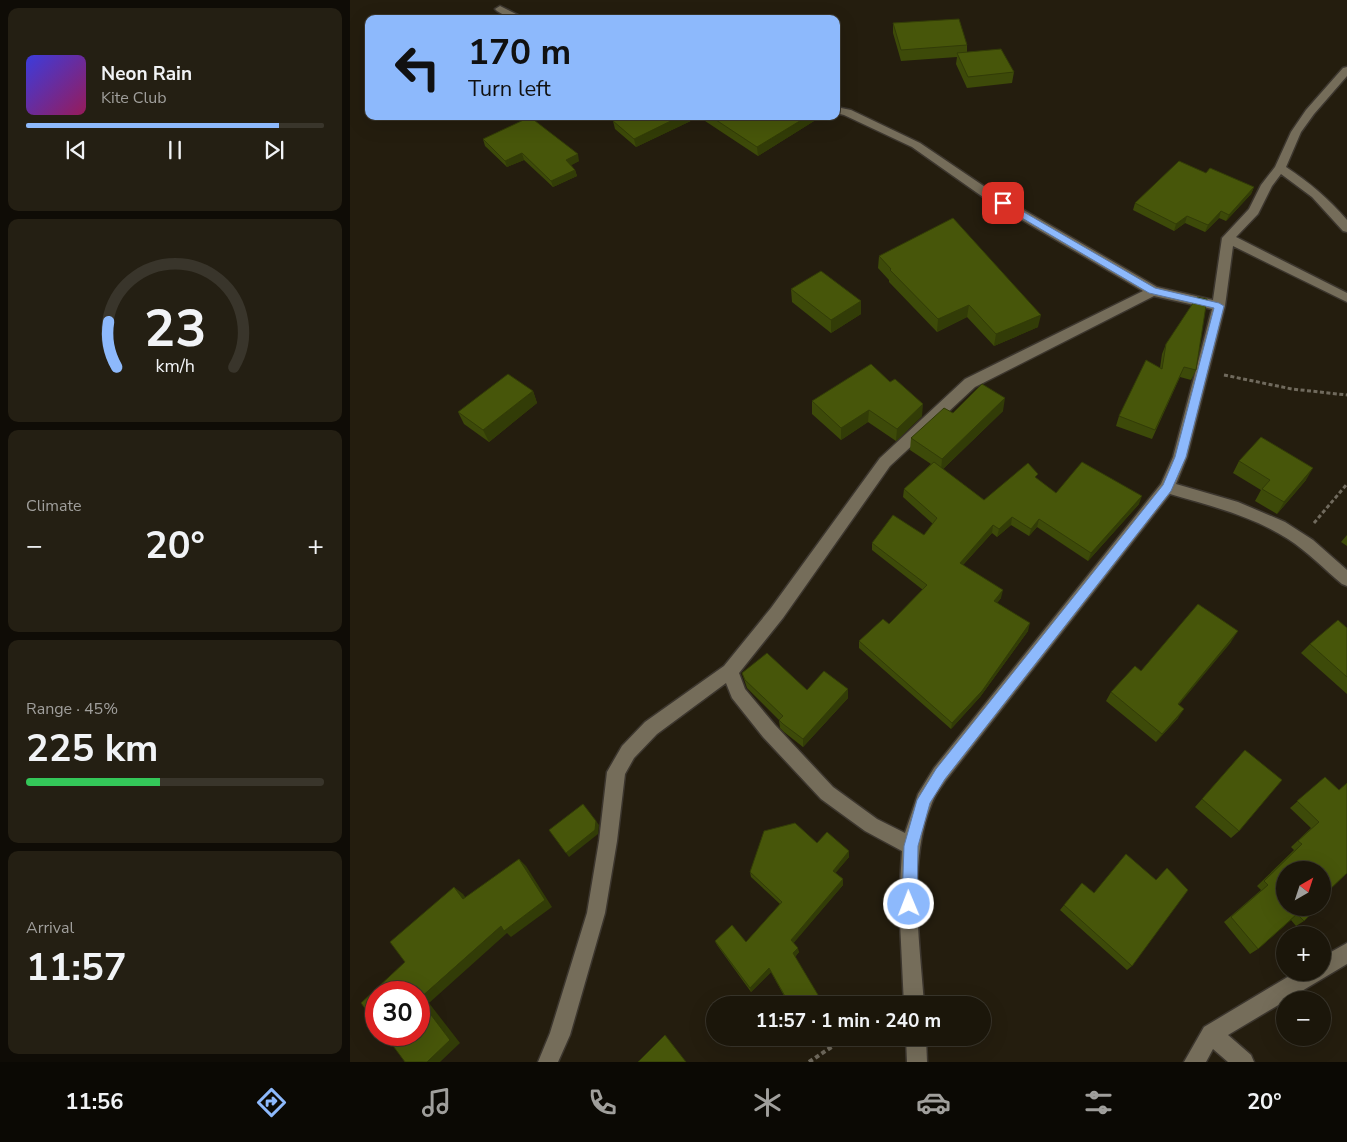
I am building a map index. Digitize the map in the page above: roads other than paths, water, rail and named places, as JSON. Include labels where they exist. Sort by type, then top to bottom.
[{"type":"street","points":[[500,9],[511,15]]},
{"type":"street","points":[[914,996],[908,886],[911,846],[924,800],[940,774],[1167,487],[1180,457],[1204,370],[1219,306],[1228,238],[1254,211],[1267,185],[1280,168],[1296,132],[1310,112],[1347,70]]},
{"type":"street","points":[[840,111],[847,112],[916,145],[987,194],[1153,291],[1219,306]]},
{"type":"street","points":[[1280,168],[1304,183],[1326,201],[1347,228]]},
{"type":"street","points":[[1228,238],[1347,298]]},
{"type":"street","points":[[548,1062],[560,1035],[596,913],[608,841],[616,772],[628,752],[651,728],[730,671],[777,613],[885,462],[970,383],[1153,291]]},
{"type":"street","points":[[1167,487],[1241,509],[1276,524],[1294,535],[1347,579]]},
{"type":"street","points":[[730,671],[738,693],[769,731],[827,793],[871,825],[911,846]]},
{"type":"street","points":[[1331,963],[1347,953]]},
{"type":"street","points":[[1194,1062],[1212,1034],[1300,981]]},
{"type":"street","points":[[1212,1034],[1244,1062]]},
{"type":"street","points":[[916,1046],[917,1062]]}]
